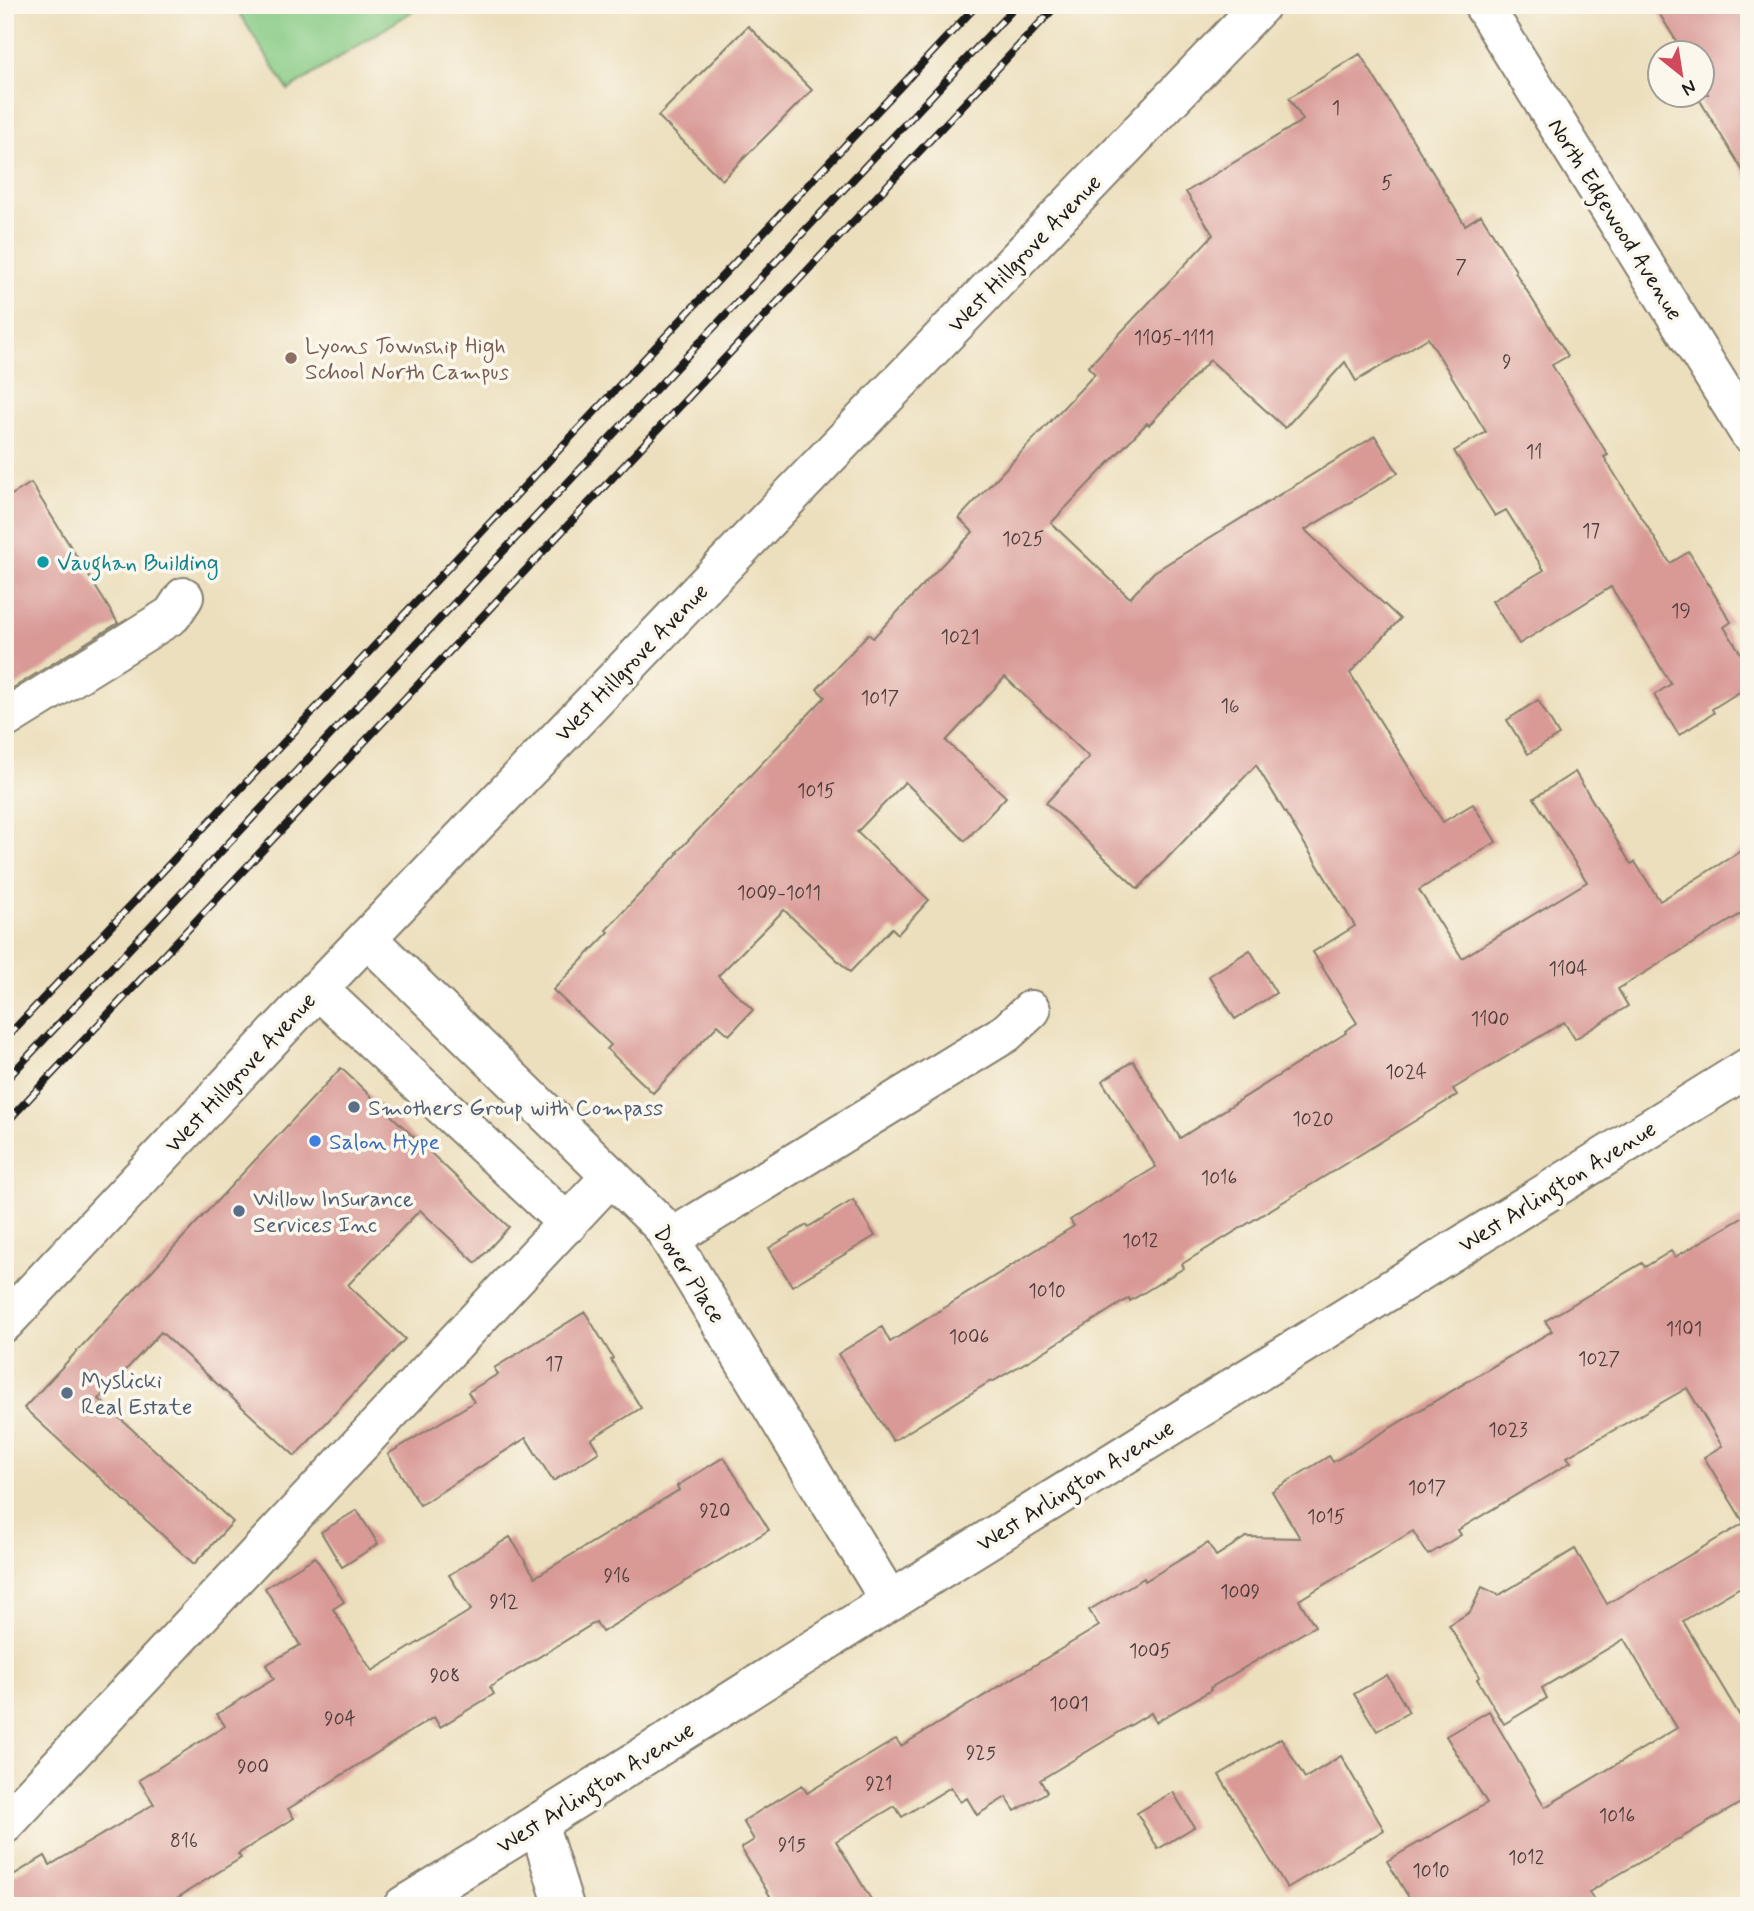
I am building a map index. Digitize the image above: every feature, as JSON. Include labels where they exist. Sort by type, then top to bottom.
[{"type":"street","name":"West Hillgrove Avenue","points":[[5,1322],[318,989],[1261,5]]},
{"type":"street","name":"North Edgewood Avenue","points":[[1483,5],[1749,433]]},
{"type":"street","points":[[5,719],[172,615],[184,597]]},
{"type":"street","name":"Dover Place","points":[[367,938],[662,1226],[890,1601]]},
{"type":"street","points":[[318,989],[568,1224]]},
{"type":"street","points":[[670,1238],[1006,1033],[1031,1010]]},
{"type":"street","name":"West Arlington Avenue","points":[[403,1906],[1749,1067]]},
{"type":"street","points":[[5,1824],[611,1176]]},
{"type":"street","points":[[538,1823],[564,1906]]},
{"type":"green space","points":[[234,5],[422,5],[288,90]]},
{"type":"building","points":[[1654,5],[1736,5],[1749,26],[1749,181],[1705,108],[1716,108],[1716,38],[1674,38]]},
{"type":"building","points":[[748,26],[812,90],[722,180],[658,116]]},
{"type":"building","points":[[1360,54],[1465,225],[1481,215],[1568,356],[1552,365],[1608,455],[1604,457],[1670,563],[1689,552],[1731,622],[1724,627],[1749,666],[1749,686],[1712,709],[1714,713],[1679,735],[1654,695],[1671,684],[1611,587],[1519,644],[1492,601],[1544,570],[1506,510],[1495,516],[1454,451],[1486,432],[1428,338],[1356,381],[1345,362],[1285,428],[1210,360],[1051,523],[1130,598],[1154,572],[1375,436],[1398,473],[1305,530],[1400,619],[1350,673],[1443,822],[1473,804],[1496,842],[1419,890],[1462,958],[1587,882],[1534,798],[1575,772],[1631,864],[1635,862],[1660,901],[1749,846],[1749,909],[1618,989],[1628,1006],[1575,1039],[1564,1022],[1453,1089],[1457,1095],[1182,1264],[1184,1268],[1130,1301],[1129,1298],[893,1441],[838,1354],[882,1327],[890,1342],[1074,1226],[1070,1220],[1156,1167],[1102,1081],[1133,1061],[1180,1138],[1346,1033],[1345,1031],[1357,1023],[1313,952],[1355,926],[1256,765],[1138,889],[1046,803],[1089,757],[1005,677],[946,741],[1006,797],[965,841],[905,782],[857,832],[929,900],[898,934],[892,928],[850,972],[784,910],[718,976],[753,1010],[729,1035],[718,1025],[653,1093],[607,1049],[611,1045],[553,990],[609,932],[606,930],[677,852],[825,697],[817,689],[868,634],[873,638],[973,532],[959,518],[1095,374],[1088,367],[1213,235],[1186,192],[1303,120],[1289,98]]},
{"type":"building","name":"Vaughan Building","points":[[31,483],[118,623],[5,693],[5,499]]},
{"type":"building","points":[[1538,700],[1559,735],[1528,754],[1507,720]]},
{"type":"building","points":[[1250,950],[1276,993],[1235,1019],[1209,976]]},
{"type":"building","points":[[341,1068],[509,1227],[476,1263],[420,1210],[348,1285],[405,1339],[295,1456],[161,1332],[99,1399],[233,1522],[194,1564],[24,1408]]},
{"type":"building","points":[[853,1200],[875,1236],[792,1286],[769,1248]]},
{"type":"building","points":[[1749,1214],[1749,1582],[1683,1621],[1749,1731],[1749,1798],[1589,1892],[1598,1906],[1414,1906],[1387,1861],[1487,1803],[1446,1736],[1489,1711],[1545,1807],[1677,1728],[1624,1639],[1542,1688],[1547,1698],[1504,1724],[1449,1625],[1470,1612],[1482,1587],[1499,1595],[1575,1549],[1607,1604],[1744,1523],[1704,1457],[1722,1446],[1687,1388],[1567,1457],[1571,1462],[1458,1530],[1461,1535],[1428,1555],[1413,1531],[1299,1600],[1315,1626],[1156,1722],[1151,1713],[1040,1780],[1047,1792],[1015,1811],[1006,1797],[977,1815],[967,1798],[960,1802],[951,1787],[902,1817],[895,1806],[836,1841],[875,1906],[776,1906],[741,1848],[754,1840],[743,1821],[802,1785],[807,1793],[896,1739],[901,1746],[1099,1626],[1089,1610],[1144,1578],[1145,1581],[1208,1543],[1216,1556],[1246,1537],[1300,1538],[1272,1491],[1329,1456],[1333,1462],[1552,1331],[1545,1321],[1642,1263],[1645,1267],[1671,1251],[1675,1257]]},
{"type":"building","points":[[585,1312],[641,1408],[591,1439],[599,1452],[553,1481],[526,1438],[420,1505],[388,1454],[474,1402],[468,1392],[498,1374],[494,1368]]},
{"type":"building","points":[[724,1457],[769,1530],[602,1632],[596,1622],[490,1687],[494,1694],[440,1727],[434,1717],[288,1809],[294,1818],[238,1854],[241,1858],[164,1906],[5,1906],[5,1880],[45,1856],[50,1865],[154,1804],[139,1780],[225,1726],[217,1714],[274,1679],[266,1665],[300,1645],[265,1588],[315,1557],[344,1602],[333,1609],[372,1671],[471,1610],[449,1575],[510,1537],[535,1577],[679,1490],[677,1486]]},
{"type":"building","points":[[357,1510],[378,1544],[342,1567],[321,1532]]},
{"type":"building","points":[[1387,1675],[1409,1712],[1377,1731],[1354,1694]]},
{"type":"building","points":[[1281,1738],[1305,1778],[1341,1756],[1384,1830],[1287,1888],[1219,1775]]},
{"type":"building","points":[[1173,1792],[1194,1827],[1158,1849],[1137,1813]]},
{"type":"railway","points":[[5,1039],[977,5]]},
{"type":"railway","points":[[5,1081],[1017,5]]},
{"type":"railway","points":[[5,1124],[1057,5]]},
{"type":"place","name":"Lyons Township High School North Campus","points":[[291,358]]},
{"type":"place","name":"Vaughan Building","points":[[43,562]]},
{"type":"place","name":"Smothers Group with Compass","points":[[354,1107]]},
{"type":"place","name":"Salon Hype","points":[[315,1141]]},
{"type":"place","name":"Willow Insurance Services Inc","points":[[239,1211]]},
{"type":"place","name":"Myslicki Real Estate","points":[[67,1393]]}]
